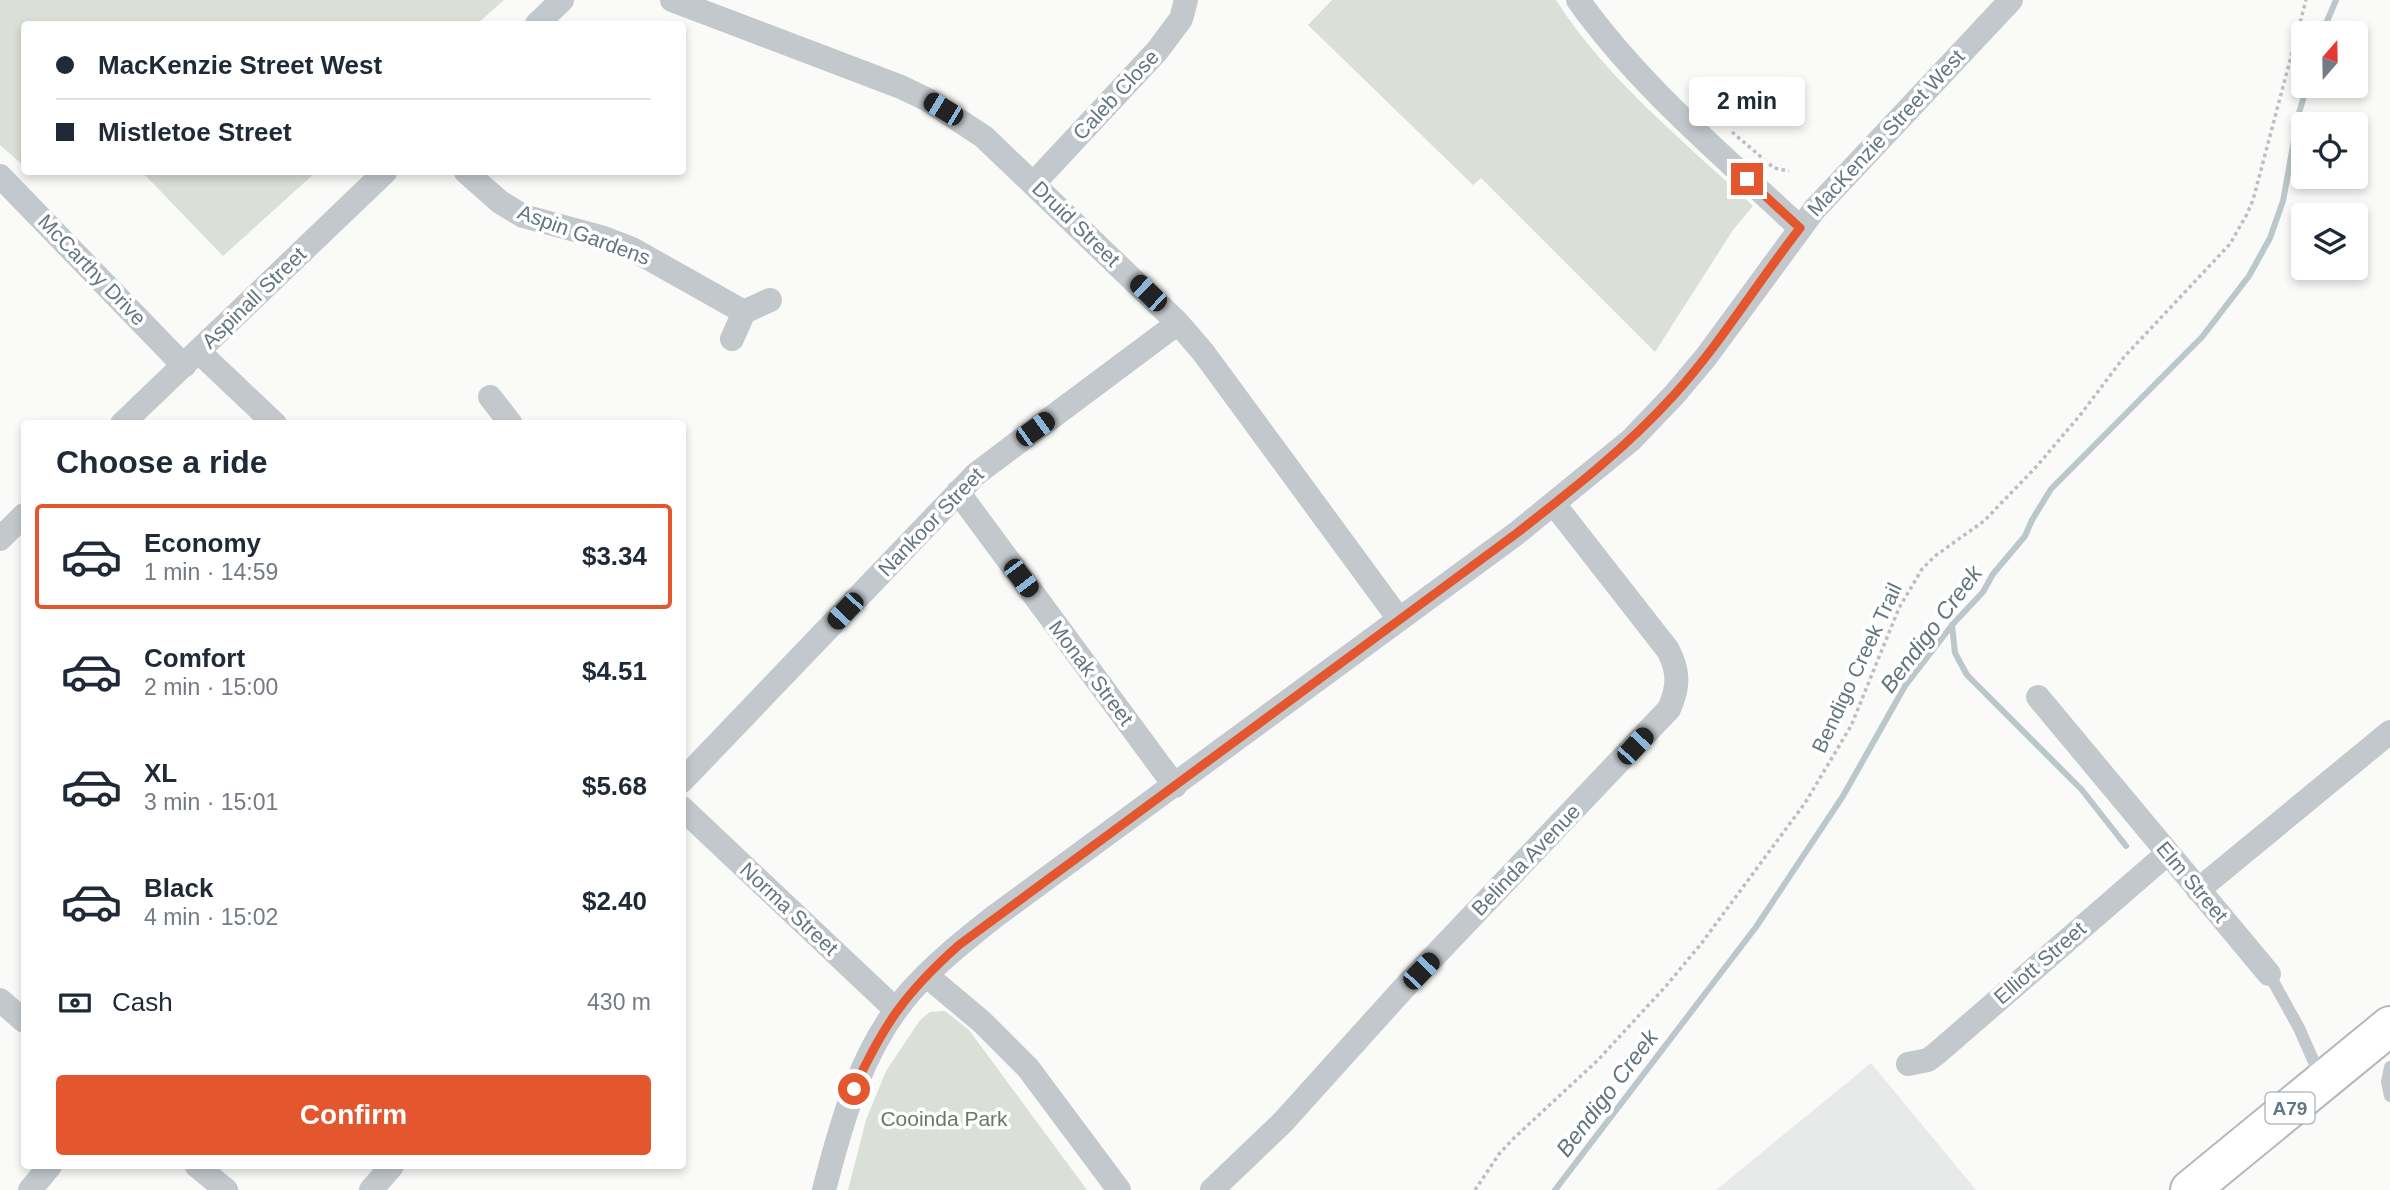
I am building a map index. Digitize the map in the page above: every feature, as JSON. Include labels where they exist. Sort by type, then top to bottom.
[{"type":"highway","name":"A79","points":[[2190,1190],[2390,1026]]},
{"type":"street","points":[[540,21],[562,0]]},
{"type":"street","name":"Druid Street","points":[[672,0],[901,87],[928,100],[984,137],[1178,323],[1203,352],[1399,619]]},
{"type":"street","name":"Caleb Close","points":[[1034,183],[1157,51],[1181,19],[1186,0]]},
{"type":"street","points":[[1578,0],[1633,69],[1800,228]]},
{"type":"street","name":"MacKenzie Street West","points":[[824,1190],[844,1115],[854,1089],[896,1010],[926,975],[994,917],[1554,505],[1631,440],[1706,357],[1800,228],[1834,187],[2011,0]]},
{"type":"street","name":"Aspinall Street","points":[[126,420],[382,175]]},
{"type":"street","name":"Aspin Gardens","points":[[469,175],[500,202],[523,216],[601,237],[632,249],[744,312]]},
{"type":"street","name":"McCarthy Drive","points":[[0,176],[191,358]]},
{"type":"street","points":[[732,339],[744,312],[770,300]]},
{"type":"street","name":"Nankoor Street","points":[[686,777],[958,492],[995,458],[1178,323]]},
{"type":"street","points":[[191,358],[270,420]]},
{"type":"street","points":[[491,397],[508,420]]},
{"type":"street","name":"Monak Street","points":[[958,492],[1175,786]]},
{"type":"street","name":"Belinda Avenue","points":[[1212,1190],[1283,1122],[1403,989],[1668,709],[1677,687],[1677,674],[1668,650],[1554,505]]},
{"type":"street","points":[[0,538],[21,519]]},
{"type":"street","name":"Elm Street","points":[[2038,697],[2269,974]]},
{"type":"street","points":[[2198,890],[2390,732]]},
{"type":"street","name":"Norma Street","points":[[686,812],[896,1010]]},
{"type":"street","name":"Elliott Street","points":[[1908,1064],[1928,1060],[1936,1054],[2168,853]]},
{"type":"street","points":[[926,975],[982,1022],[1028,1068],[1119,1190]]},
{"type":"street","points":[[0,1000],[21,1018]]},
{"type":"street","points":[[30,1190],[48,1169]]},
{"type":"street","points":[[201,1169],[226,1190]]},
{"type":"street","points":[[371,1190],[389,1169]]},
{"type":"lane","name":"Elm Street","points":[[2269,974],[2299,1028],[2322,1081]]},
{"type":"lane","points":[[2390,1067],[2387,1082],[2390,1096]]},
{"type":"path","name":"Bendigo Creek Trail","points":[[1475,1190],[1499,1154],[1598,1060],[1666,986],[1701,944],[1805,803],[1855,719],[1899,608],[1922,569],[1935,556],[1975,529],[2005,499],[2081,414],[2112,370],[2230,244],[2253,200],[2306,0]]},
{"type":"shaded area","points":[[1871,1063],[1976,1190],[1716,1190]]},
{"type":"green space","points":[[0,0],[504,0],[480,21],[21,21],[21,163],[0,145]]},
{"type":"green space","points":[[1332,0],[1556,0],[1576,29],[1623,83],[1753,206],[1733,230],[1655,352],[1481,178],[1473,185],[1308,25]]},
{"type":"green space","points":[[145,175],[313,175],[223,256]]},
{"type":"green space","name":"Cooinda Park","points":[[945,1011],[969,1030],[1087,1190],[848,1190],[866,1120],[886,1071],[920,1020],[930,1012]]},
{"type":"waterway","name":"Bendigo Creek","points":[[2327,21],[2336,0]]},
{"type":"waterway","name":"Bendigo Creek","points":[[1555,1190],[1756,927],[1843,796],[1905,686],[1952,625],[1983,592],[1993,574],[2025,536],[2051,489],[2202,337],[2249,276],[2270,238],[2283,201],[2303,98]]},
{"type":"waterway","points":[[1952,625],[1955,653],[1967,675],[2082,790],[2126,846]]},
{"type":"route","points":[[854,1089],[896,1010],[926,975],[959,945],[1517,533],[1631,440],[1706,357],[1800,228],[1747,179]]}]
